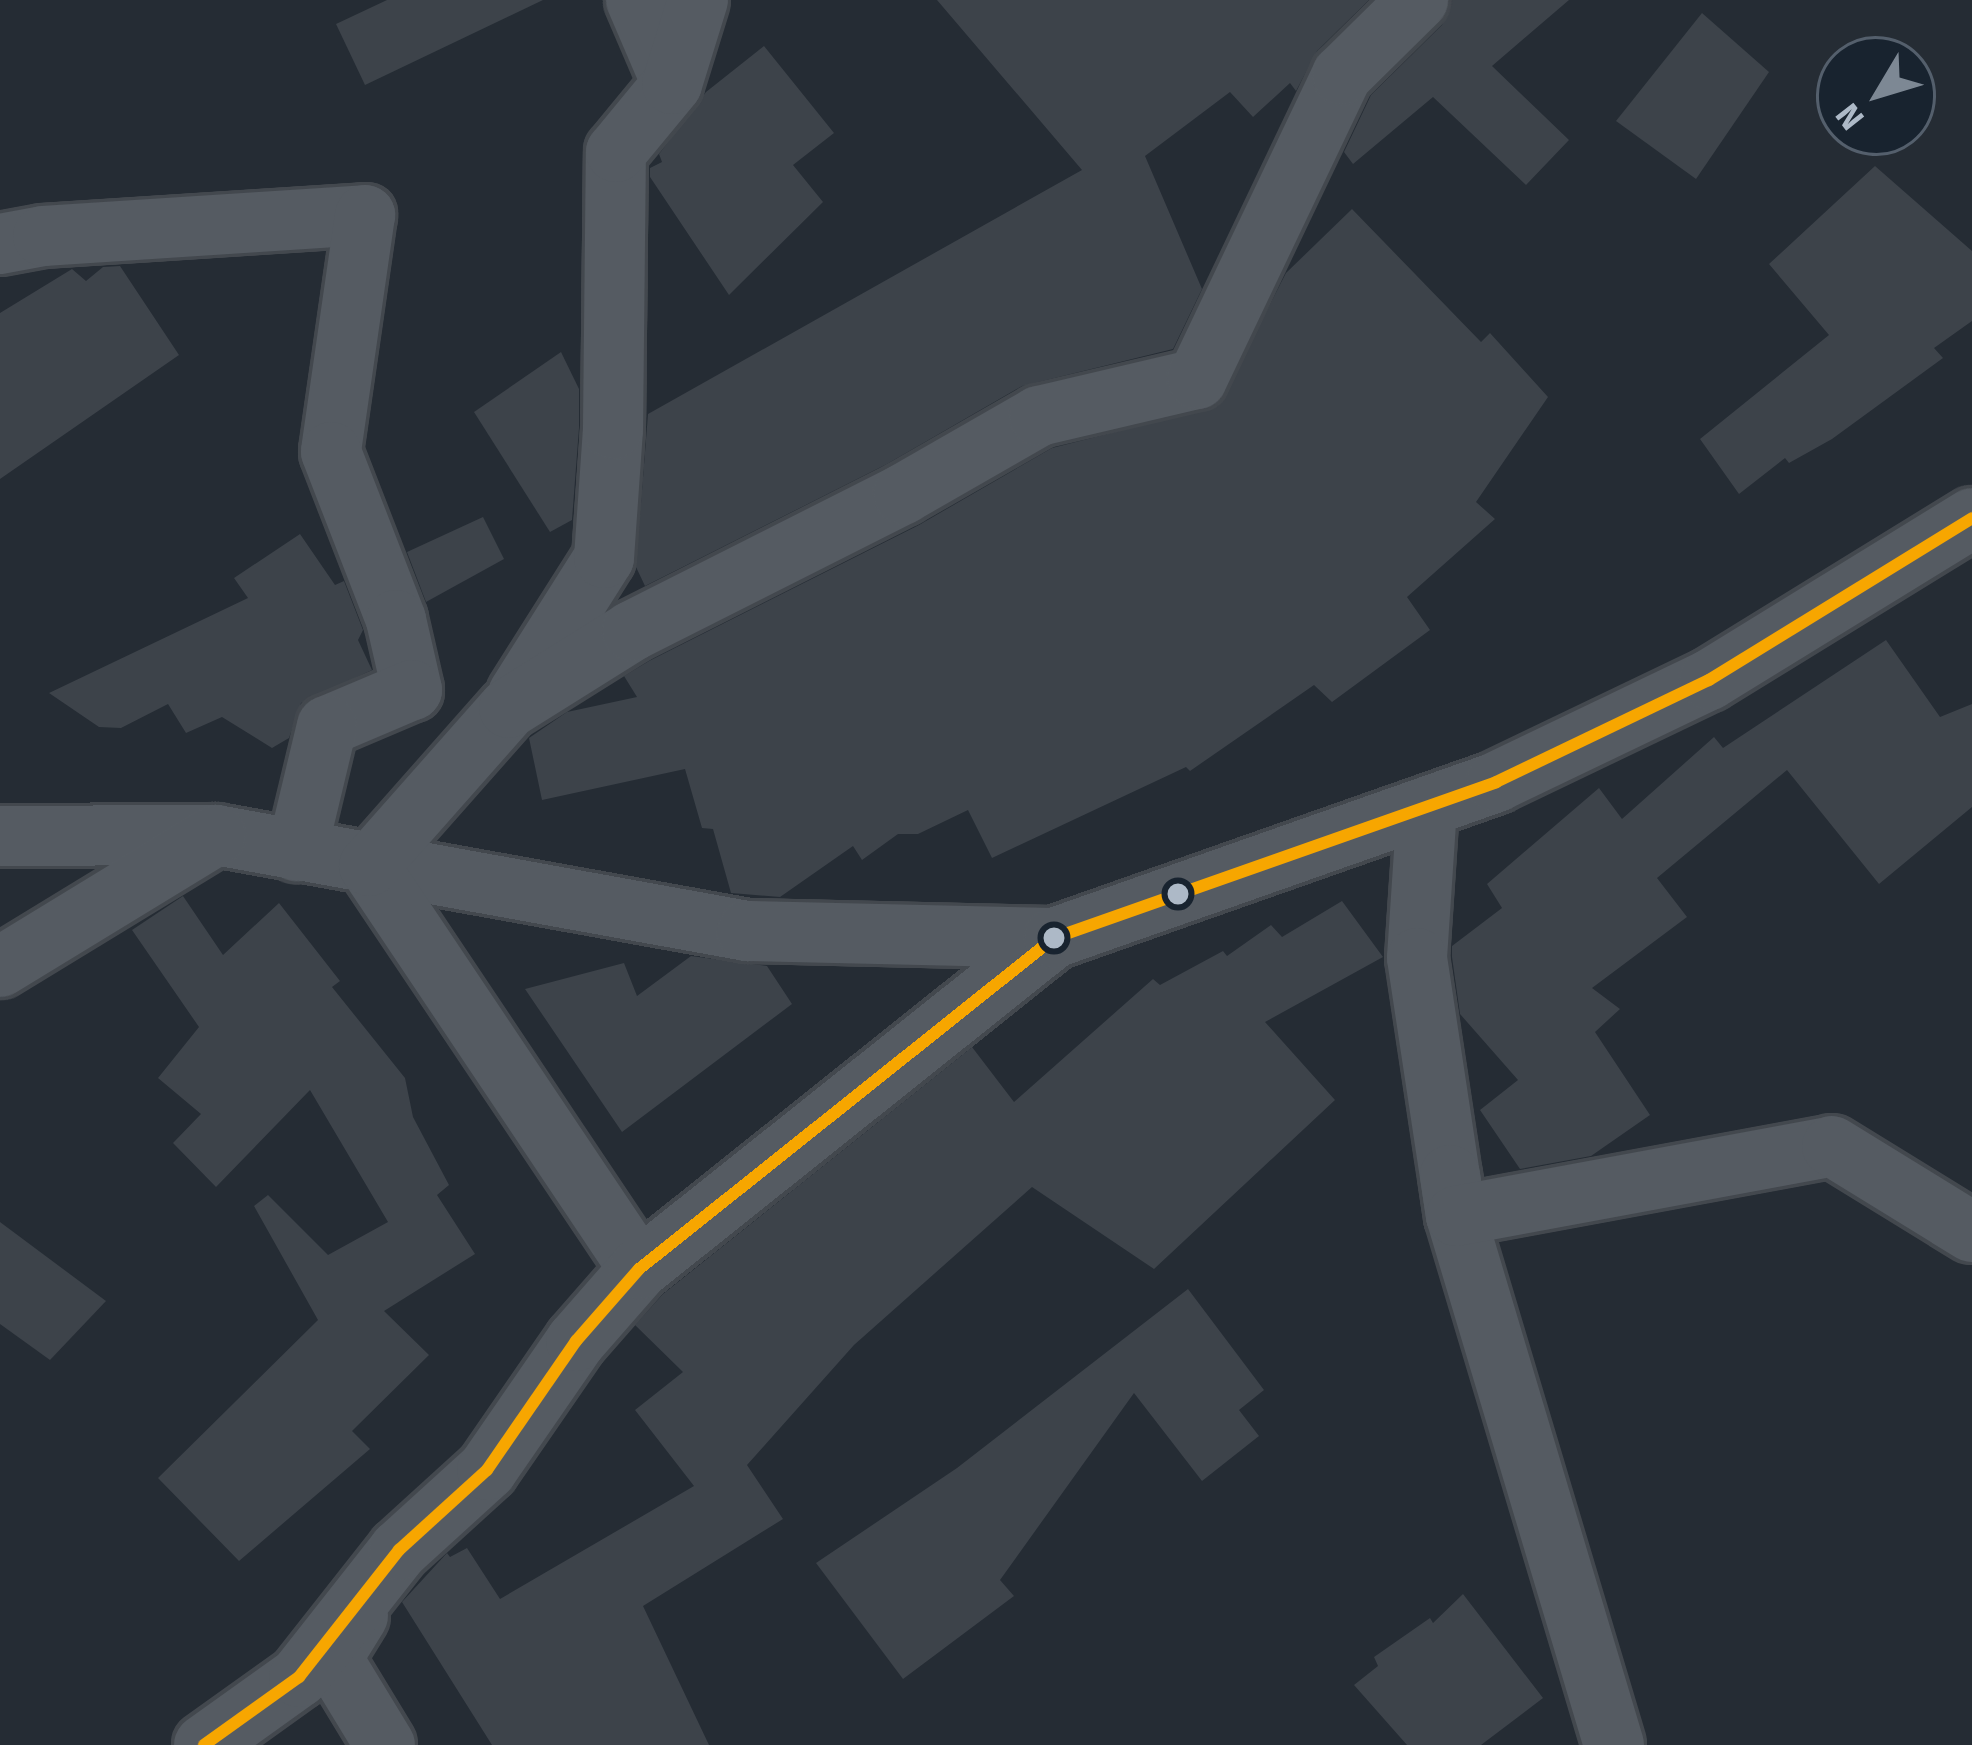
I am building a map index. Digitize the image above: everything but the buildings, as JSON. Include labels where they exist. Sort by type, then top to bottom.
[{"type":"street","points":[[637,0],[672,84]]},
{"type":"street","points":[[369,866],[509,708],[604,558],[613,429],[616,152],[672,84],[698,0]]},
{"type":"street","points":[[509,708],[632,631],[903,494],[1040,416],[1197,379],[1342,75],[1418,0]]},
{"type":"street","points":[[0,244],[56,235],[365,215],[331,452],[397,620],[412,690],[327,726],[297,851]]},
{"type":"street","points":[[204,1745],[299,1677],[399,1550],[487,1470],[576,1341],[639,1269],[1054,938],[1496,782],[1709,680],[1972,518]]},
{"type":"street","points":[[1427,807],[1417,958],[1456,1216],[1614,1745]]},
{"type":"street","points":[[0,967],[216,835]]},
{"type":"street","points":[[0,836],[216,835],[747,932],[1054,938]]},
{"type":"street","points":[[369,866],[639,1269]]},
{"type":"street","points":[[1456,1216],[1832,1147],[1972,1232]]},
{"type":"street","points":[[385,1745],[332,1658],[399,1550]]},
{"type":"transit line","points":[[204,1745],[299,1677],[399,1550],[487,1470],[576,1341],[639,1269],[1054,938],[1496,782],[1709,680],[1972,518]]}]
